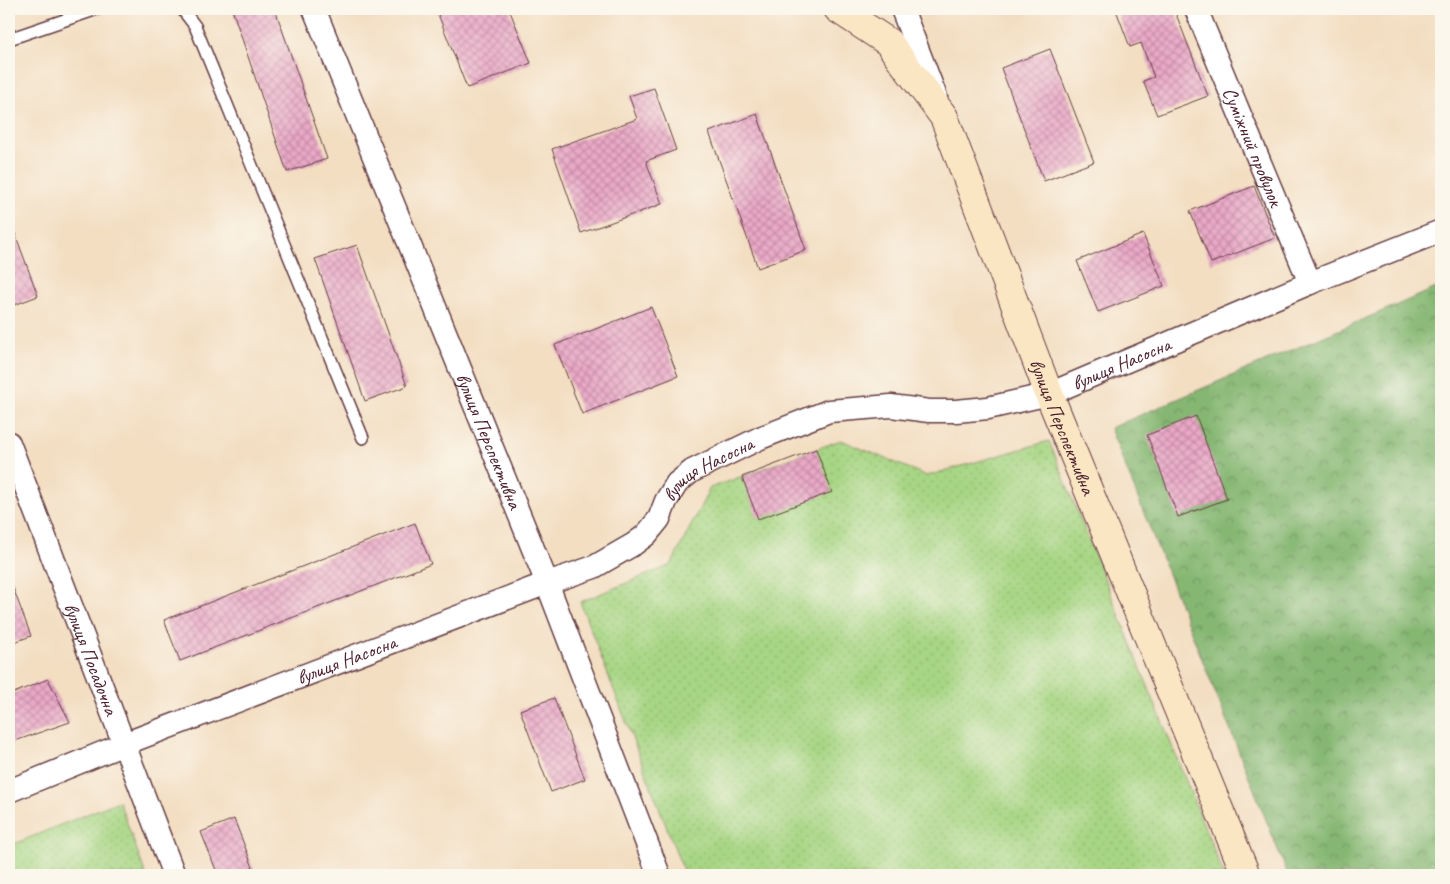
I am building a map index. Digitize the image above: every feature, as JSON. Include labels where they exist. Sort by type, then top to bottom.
[{"type":"street","name":"вулиця Перспективна","points":[[314,9],[547,583],[659,875]]},
{"type":"street","name":"вулиця Перспективна","points":[[838,9],[888,42],[944,117],[1049,394],[1246,875]]},
{"type":"street","points":[[902,9],[944,117]]},
{"type":"street","name":"Суміжний провулок","points":[[1196,9],[1310,283]]},
{"type":"street","name":"вулиця Насосна","points":[[9,791],[124,744],[547,583],[594,567],[619,554],[646,535],[659,519],[666,501],[677,483],[692,471],[760,438],[821,414],[846,409],[890,406],[929,411],[980,409],[1049,394],[1310,283],[1441,230]]},
{"type":"street","name":"вулиця Посадочна","points":[[9,443],[174,875]]},
{"type":"lane","points":[[9,39],[97,9]]},
{"type":"lane","points":[[182,9],[195,26],[363,438]]},
{"type":"green space","points":[[1441,286],[1441,875],[1288,875],[1110,428]]},
{"type":"green space","points":[[841,440],[927,476],[1049,441],[1224,875],[685,875],[580,602],[671,565],[710,488]]},
{"type":"green space","points":[[119,801],[146,875],[9,875],[9,846]]},
{"type":"building","points":[[232,9],[275,9],[327,159],[287,172]]},
{"type":"building","points":[[436,9],[509,9],[531,63],[467,88]]},
{"type":"building","points":[[1174,9],[1208,96],[1157,115],[1143,81],[1154,77],[1141,43],[1130,47],[1116,10]]},
{"type":"building","points":[[1050,49],[1094,162],[1044,181],[1001,68]]},
{"type":"building","points":[[654,88],[676,150],[646,161],[662,204],[581,233],[552,149],[637,119],[629,96]]},
{"type":"building","points":[[757,114],[806,250],[758,268],[709,132]]},
{"type":"building","points":[[1254,186],[1275,238],[1211,263],[1190,211]]},
{"type":"building","points":[[9,217],[38,296],[9,307]]},
{"type":"building","points":[[1143,234],[1164,286],[1098,312],[1077,261]]},
{"type":"building","points":[[357,245],[407,386],[365,401],[315,259]]},
{"type":"building","points":[[651,307],[678,376],[582,414],[555,345]]},
{"type":"building","points":[[1196,416],[1227,499],[1178,517],[1147,435]]},
{"type":"building","points":[[816,449],[832,492],[758,519],[742,477]]},
{"type":"building","points":[[415,523],[431,564],[180,661],[164,620]]},
{"type":"building","points":[[9,577],[31,636],[9,644]]},
{"type":"building","points":[[48,679],[70,722],[9,743],[9,695]]},
{"type":"building","points":[[554,698],[585,779],[551,792],[520,710]]},
{"type":"building","points":[[234,819],[256,875],[218,875],[201,832]]}]
